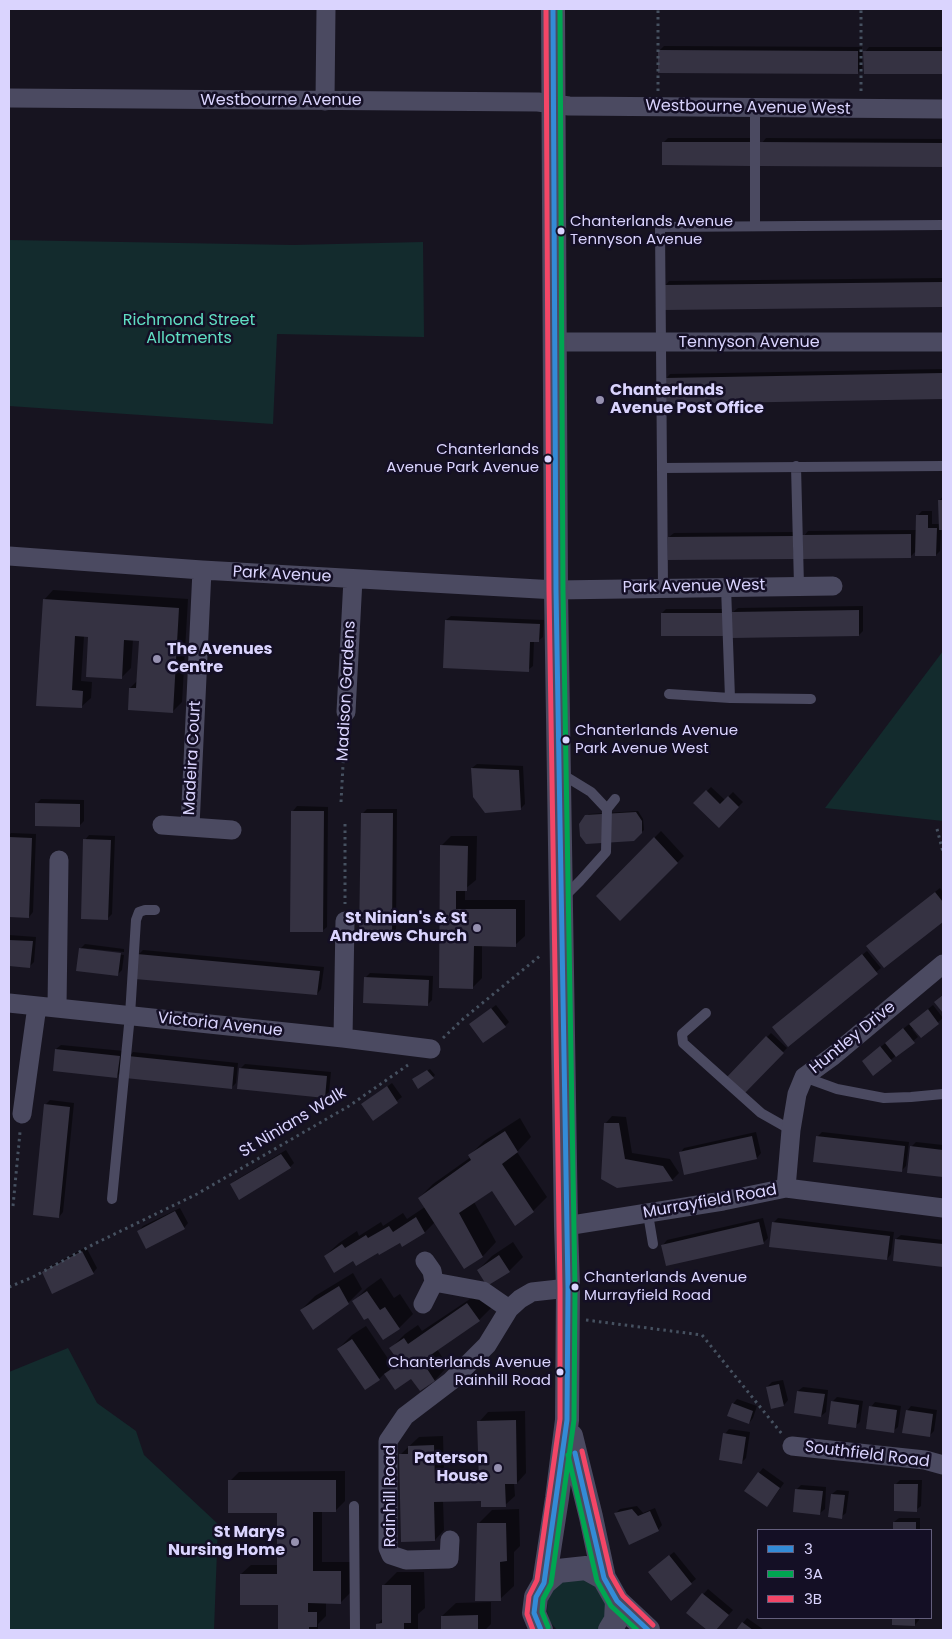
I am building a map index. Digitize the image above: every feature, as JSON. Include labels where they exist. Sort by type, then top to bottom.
[{"type":"street","points":[[325,101],[326,9]]},
{"type":"street","points":[[544,1583],[567,1420],[568,1317],[556,590],[552,9]]},
{"type":"street","name":"Westbourne Avenue","points":[[9,98],[538,102],[554,104]]},
{"type":"street","name":"Westbourne Avenue West","points":[[554,104],[569,106],[943,110]]},
{"type":"street","name":"Tennyson Avenue","points":[[555,342],[943,342]]},
{"type":"street","name":"Park Avenue","points":[[9,556],[202,570],[556,590]]},
{"type":"street","name":"Madeira Court","points":[[190,826],[202,570]]},
{"type":"street","name":"Madison Gardens","points":[[346,712],[353,579]]},
{"type":"street","name":"Park Avenue West","points":[[556,590],[832,586]]},
{"type":"street","name":"Madeira Court","points":[[162,824],[232,830]]},
{"type":"street","points":[[57,1007],[59,860]]},
{"type":"street","points":[[343,1038],[345,922]]},
{"type":"street","name":"Huntley Drive","points":[[786,1188],[791,1130],[797,1094],[804,1077],[833,1056],[943,964]]},
{"type":"street","name":"Victoria Avenue","points":[[9,1003],[431,1049]]},
{"type":"street","points":[[22,1114],[37,1006]]},
{"type":"street","name":"Murrayfield Road","points":[[566,1226],[648,1214],[786,1188],[943,1208]]},
{"type":"street","points":[[422,1304],[434,1282],[432,1271],[426,1262]]},
{"type":"street","points":[[434,1282],[483,1291],[509,1309]]},
{"type":"street","name":"Rainhill Road","points":[[450,1540],[449,1559],[406,1560],[391,1555],[388,1548],[388,1442],[406,1416],[451,1381],[487,1345],[509,1309],[520,1299],[532,1292],[568,1288]]},
{"type":"street","points":[[567,1420],[604,1578],[617,1602],[648,1630]]},
{"type":"street","name":"Southfield Road","points":[[792,1446],[925,1460],[943,1465]]},
{"type":"street","points":[[532,1624],[536,1597],[544,1583],[558,1571],[586,1568],[604,1578]]},
{"type":"street","points":[[610,1630],[616,1620],[617,1602]]},
{"type":"lane","points":[[755,108],[755,226]]},
{"type":"lane","points":[[663,588],[660,227],[943,225]]},
{"type":"lane","points":[[796,466],[799,586]]},
{"type":"lane","points":[[662,468],[943,466]]},
{"type":"lane","points":[[726,587],[730,698]]},
{"type":"lane","points":[[668,694],[730,698],[811,699]]},
{"type":"lane","points":[[559,772],[591,792],[606,809],[606,852],[561,900]]},
{"type":"lane","points":[[606,809],[615,799]]},
{"type":"lane","points":[[112,1199],[130,1015],[136,920],[139,912],[155,910]]},
{"type":"lane","points":[[706,1013],[682,1034],[683,1043],[761,1113],[791,1130]]},
{"type":"lane","points":[[804,1077],[838,1089],[884,1098],[943,1094]]},
{"type":"lane","points":[[648,1214],[653,1244]]},
{"type":"lane","points":[[354,1506],[355,1630]]},
{"type":"path","points":[[658,9],[658,107]]},
{"type":"path","points":[[861,9],[861,109]]},
{"type":"path","name":"Madison Gardens","points":[[340,802],[346,712]]},
{"type":"path","points":[[345,824],[345,922]]},
{"type":"path","points":[[937,829],[943,852]]},
{"type":"path","name":"St Ninians Walk","points":[[9,1287],[33,1277],[94,1244],[197,1194],[349,1106],[431,1049],[463,1019],[534,962],[562,936]]},
{"type":"path","points":[[13,1206],[22,1114]]},
{"type":"path","points":[[568,1317],[702,1335],[792,1446]]},
{"type":"green space","name":"Richmond Street Allotments","points":[[9,240],[293,245],[423,242],[424,337],[277,334],[273,424],[9,406]]},
{"type":"green space","points":[[943,651],[943,821],[825,808]]},
{"type":"green space","points":[[68,1348],[97,1403],[136,1431],[144,1455],[218,1524],[214,1630],[9,1630],[9,1372]]},
{"type":"green space","points":[[587,1579],[597,1585],[608,1606],[601,1628],[598,1630],[557,1630],[550,1622],[547,1611],[548,1599],[554,1588],[563,1581]]},
{"type":"building","points":[[658,50],[858,51],[858,74],[658,73]]},
{"type":"building","points":[[863,51],[943,51],[943,74],[864,74]]},
{"type":"building","points":[[662,142],[750,142],[750,166],[662,165]]},
{"type":"building","points":[[760,142],[943,143],[943,167],[760,166]]},
{"type":"building","points":[[943,282],[943,307],[664,310],[664,285]]},
{"type":"building","points":[[943,373],[943,399],[665,404],[665,378]]},
{"type":"building","points":[[938,500],[943,500],[943,530],[939,530]]},
{"type":"building","points":[[916,515],[928,515],[928,528],[937,528],[936,556],[915,556]]},
{"type":"building","points":[[911,534],[911,558],[803,559],[802,535]]},
{"type":"building","points":[[793,536],[794,559],[668,560],[668,537]]},
{"type":"building","name":"The Avenues Centre","points":[[43,599],[179,608],[173,713],[128,710],[129,688],[136,688],[139,641],[124,640],[122,679],[86,677],[88,637],[75,636],[72,690],[83,691],[82,708],[36,706]]},
{"type":"building","points":[[859,610],[859,636],[732,638],[732,612]]},
{"type":"building","points":[[661,613],[723,613],[723,636],[661,636]]},
{"type":"building","points":[[445,620],[540,624],[539,642],[530,642],[529,672],[443,668]]},
{"type":"building","points":[[471,768],[519,770],[521,810],[485,813],[473,797]]},
{"type":"building","points":[[706,790],[720,804],[728,796],[739,807],[719,828],[693,803]]},
{"type":"building","points":[[35,803],[80,804],[80,827],[35,826]]},
{"type":"building","points":[[291,811],[324,811],[323,932],[290,932]]},
{"type":"building","points":[[636,812],[642,821],[642,833],[634,841],[586,844],[580,836],[579,824],[585,815]]},
{"type":"building","points":[[361,813],[393,813],[392,935],[359,934]]},
{"type":"building","points":[[9,837],[32,838],[29,918],[9,917]]},
{"type":"building","points":[[654,837],[678,863],[620,921],[596,896]]},
{"type":"building","points":[[83,839],[111,840],[108,920],[81,919]]},
{"type":"building","name":"St Ninian's & St Andrews Church","points":[[440,845],[468,846],[467,891],[456,891],[456,909],[516,909],[516,947],[474,946],[473,989],[439,988]]},
{"type":"building","points":[[935,892],[943,902],[943,922],[884,968],[866,946]]},
{"type":"building","points":[[9,940],[33,941],[30,968],[9,966]]},
{"type":"building","points":[[79,948],[121,953],[118,976],[76,971]]},
{"type":"building","points":[[137,954],[320,971],[317,995],[135,979]]},
{"type":"building","points":[[862,954],[878,974],[788,1047],[772,1027]]},
{"type":"building","points":[[364,977],[429,980],[428,1006],[363,1003]]},
{"type":"building","points":[[943,995],[943,1013],[934,1002]]},
{"type":"building","points":[[491,1008],[506,1027],[483,1043],[469,1024]]},
{"type":"building","points":[[928,1009],[939,1024],[921,1038],[909,1024]]},
{"type":"building","points":[[903,1028],[915,1043],[896,1057],[885,1043]]},
{"type":"building","points":[[766,1036],[784,1053],[743,1095],[726,1078]]},
{"type":"building","points":[[880,1046],[892,1061],[873,1076],[862,1061]]},
{"type":"building","points":[[55,1049],[120,1056],[117,1078],[53,1071]]},
{"type":"building","points":[[128,1056],[234,1067],[232,1089],[125,1078]]},
{"type":"building","points":[[239,1068],[327,1076],[325,1098],[237,1089]]},
{"type":"building","points":[[427,1070],[434,1078],[418,1089],[412,1079]]},
{"type":"building","points":[[387,1086],[398,1103],[373,1121],[361,1104]]},
{"type":"building","points":[[44,1104],[70,1107],[59,1218],[33,1215]]},
{"type":"building","points":[[604,1123],[619,1123],[625,1159],[663,1166],[673,1181],[617,1188],[601,1179]]},
{"type":"building","points":[[505,1131],[518,1152],[502,1164],[534,1212],[515,1226],[492,1191],[459,1213],[483,1257],[464,1269],[418,1198],[471,1160],[468,1155]]},
{"type":"building","points":[[752,1136],[757,1159],[684,1175],[679,1152]]},
{"type":"building","points":[[816,1136],[905,1146],[902,1172],[813,1162]]},
{"type":"building","points":[[910,1146],[943,1150],[943,1177],[907,1173]]},
{"type":"building","points":[[281,1154],[291,1168],[239,1200],[230,1184]]},
{"type":"building","points":[[175,1211],[185,1229],[146,1249],[137,1231]]},
{"type":"building","points":[[416,1217],[425,1233],[402,1247],[400,1243],[356,1266],[353,1261],[334,1273],[324,1256],[342,1244],[345,1248],[366,1235],[368,1238],[389,1226],[393,1232]]},
{"type":"building","points":[[759,1222],[764,1244],[666,1266],[661,1245]]},
{"type":"building","points":[[772,1222],[890,1236],[887,1260],[769,1247]]},
{"type":"building","points":[[895,1239],[943,1244],[943,1267],[893,1261]]},
{"type":"building","points":[[82,1251],[94,1274],[52,1294],[42,1272]]},
{"type":"building","points":[[499,1255],[510,1272],[487,1286],[477,1270]]},
{"type":"building","points":[[339,1286],[349,1304],[313,1330],[300,1310]]},
{"type":"building","points":[[367,1291],[380,1310],[385,1307],[400,1329],[383,1340],[368,1318],[364,1320],[352,1301]]},
{"type":"building","points":[[467,1303],[480,1321],[422,1361],[435,1381],[420,1391],[411,1379],[395,1390],[384,1374],[400,1363],[389,1348],[404,1338],[408,1344]]},
{"type":"building","points":[[352,1339],[380,1380],[365,1390],[337,1349]]},
{"type":"building","points":[[779,1384],[784,1406],[771,1409],[766,1387]]},
{"type":"building","points":[[797,1391],[825,1394],[821,1417],[794,1413]]},
{"type":"building","points":[[831,1401],[859,1405],[856,1428],[828,1424]]},
{"type":"building","points":[[732,1403],[753,1411],[749,1424],[727,1416]]},
{"type":"building","points":[[869,1406],[897,1410],[894,1433],[866,1429]]},
{"type":"building","points":[[906,1410],[933,1414],[930,1437],[902,1433]]},
{"type":"building","name":"Paterson House","points":[[516,1420],[517,1484],[505,1484],[506,1507],[481,1507],[481,1501],[434,1502],[435,1541],[401,1542],[399,1454],[408,1454],[408,1446],[434,1445],[435,1483],[479,1482],[477,1421]]},
{"type":"building","points":[[723,1433],[746,1437],[742,1464],[719,1460]]},
{"type":"building","points":[[758,1472],[780,1488],[767,1507],[744,1491]]},
{"type":"building","name":"St Marys Nursing Home","points":[[228,1480],[336,1480],[336,1512],[313,1512],[313,1571],[341,1571],[341,1604],[308,1603],[308,1612],[317,1612],[317,1627],[309,1627],[309,1630],[278,1630],[278,1605],[240,1605],[240,1574],[277,1574],[277,1513],[228,1513]]},
{"type":"building","points":[[894,1484],[918,1484],[917,1512],[894,1511]]},
{"type":"building","points":[[795,1489],[823,1491],[820,1515],[793,1512]]},
{"type":"building","points":[[831,1494],[845,1495],[842,1519],[828,1517]]},
{"type":"building","points":[[632,1509],[638,1516],[650,1511],[659,1531],[629,1545],[614,1513]]},
{"type":"building","points":[[893,1522],[916,1522],[916,1529],[893,1529]]},
{"type":"building","points":[[477,1523],[506,1523],[507,1561],[500,1562],[501,1601],[475,1601]]},
{"type":"building","points":[[669,1555],[692,1584],[671,1601],[648,1572]]},
{"type":"building","points":[[382,1585],[411,1585],[411,1623],[404,1623],[404,1630],[376,1630],[376,1624],[382,1623]]},
{"type":"building","points":[[702,1593],[729,1615],[716,1630],[707,1630],[686,1613]]},
{"type":"building","points":[[478,1615],[478,1630],[441,1630],[441,1616]]},
{"type":"building","points":[[892,1619],[915,1619],[915,1626],[892,1625]]},
{"type":"building","points":[[742,1622],[753,1630],[736,1630]]},
{"type":"transit line","name":"3B","points":[[533,1630],[527,1614],[529,1596],[537,1580],[560,1419],[560,1288],[549,590],[546,9]]},
{"type":"transit line","name":"3","points":[[541,1630],[534,1613],[536,1597],[544,1583],[567,1420],[568,1288],[556,590],[553,9]]},
{"type":"transit line","name":"3A","points":[[548,1627],[542,1612],[543,1599],[551,1584],[574,1420],[575,1288],[563,590],[560,9]]},
{"type":"transit line","name":"3B","points":[[582,1451],[611,1575],[623,1596],[653,1625]]},
{"type":"transit line","name":"3","points":[[575,1453],[604,1578],[617,1601],[648,1630]]},
{"type":"transit line","name":"3A","points":[[568,1455],[597,1581],[611,1606],[637,1630]]},
{"type":"place","name":"Chanterlands Avenue Tennyson Avenue","points":[[561,231]]},
{"type":"place","name":"Chanterlands Avenue Post Office","points":[[600,400]]},
{"type":"place","name":"Chanterlands Avenue Park Avenue","points":[[548,459]]},
{"type":"place","name":"The Avenues Centre","points":[[157,659]]},
{"type":"place","name":"Chanterlands Avenue Park Avenue West","points":[[566,740]]},
{"type":"place","name":"St Ninian's & St Andrews Church","points":[[477,928]]},
{"type":"place","name":"Chanterlands Avenue Murrayfield Road","points":[[575,1287]]},
{"type":"place","name":"Chanterlands Avenue Rainhill Road","points":[[560,1372]]},
{"type":"place","name":"Paterson House","points":[[498,1468]]},
{"type":"place","name":"St Marys Nursing Home","points":[[295,1542]]}]
